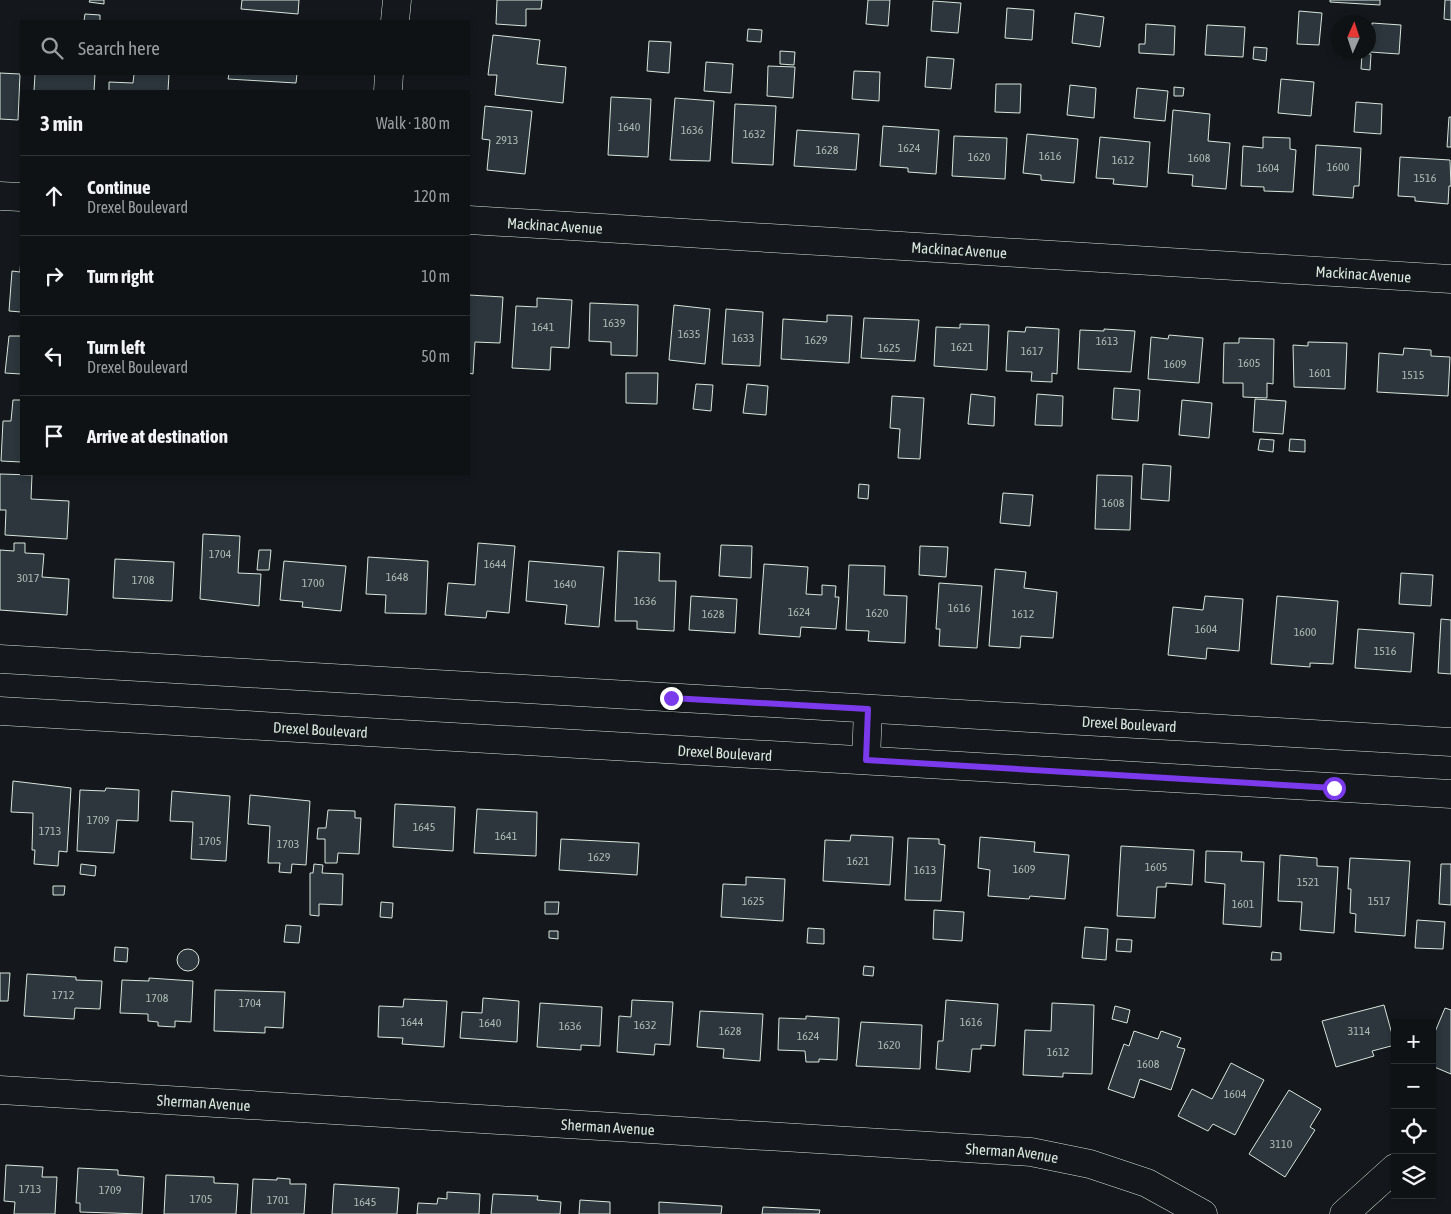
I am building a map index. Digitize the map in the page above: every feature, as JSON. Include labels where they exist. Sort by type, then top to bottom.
[{"type":"street","points":[[395,20],[397,0]]},
{"type":"street","points":[[388,90],[389,75]]},
{"type":"street","points":[[0,196],[20,197]]},
{"type":"street","name":"Mackinac Avenue","points":[[470,220],[1451,279]]},
{"type":"street","name":"Drexel Boulevard","points":[[0,660],[1451,742]]},
{"type":"street","points":[[866,760],[868,709]]},
{"type":"street","name":"Drexel Boulevard","points":[[0,711],[1451,794]]},
{"type":"street","name":"Sherman Avenue","points":[[0,1090],[1031,1152],[1090,1164],[1148,1183],[1203,1214]]},
{"type":"street","points":[[1344,1214],[1391,1172]]},
{"type":"building","points":[[90,0],[104,0],[104,4],[89,2]]},
{"type":"building","points":[[242,0],[299,0],[298,14],[241,9]]},
{"type":"building","points":[[497,0],[542,0],[541,9],[526,9],[526,26],[496,24]]},
{"type":"building","points":[[868,0],[890,0],[888,26],[866,24]]},
{"type":"building","points":[[1330,0],[1380,0],[1380,5],[1330,2]]},
{"type":"building","points":[[1445,0],[1451,0],[1451,20],[1444,19]]},
{"type":"building","points":[[933,1],[961,3],[958,33],[931,31]]},
{"type":"building","points":[[1007,8],[1034,10],[1032,40],[1005,38]]},
{"type":"building","points":[[1299,11],[1322,13],[1319,45],[1297,44]]},
{"type":"building","points":[[1075,13],[1104,17],[1100,47],[1072,43]]},
{"type":"building","points":[[85,14],[100,15],[100,20],[84,20]]},
{"type":"building","points":[[1376,23],[1401,25],[1399,54],[1376,52]]},
{"type":"building","points":[[1146,24],[1175,26],[1174,55],[1139,53],[1139,44],[1145,44]]},
{"type":"building","points":[[1207,25],[1245,27],[1243,57],[1205,55]]},
{"type":"building","points":[[748,29],[762,30],[761,42],[747,41]]},
{"type":"building","points":[[493,35],[540,40],[537,64],[566,67],[563,103],[495,95],[497,75],[488,75]]},
{"type":"building","points":[[649,41],[671,42],[669,73],[647,71]]},
{"type":"building","points":[[1254,47],[1267,48],[1266,61],[1253,59]]},
{"type":"building","points":[[780,51],[795,52],[794,65],[780,64]]},
{"type":"building","points":[[927,57],[954,59],[951,89],[925,87]]},
{"type":"building","points":[[1362,60],[1371,60],[1370,70],[1361,69]]},
{"type":"building","points":[[706,62],[733,64],[731,93],[704,91]]},
{"type":"building","points":[[768,66],[795,67],[793,98],[767,96]]},
{"type":"building","points":[[854,71],[880,72],[879,101],[852,99]]},
{"type":"building","points":[[0,73],[20,74],[18,120],[0,119]]},
{"type":"building","points":[[35,75],[95,75],[94,90],[34,90]]},
{"type":"building","points":[[134,75],[169,75],[168,90],[109,90],[109,82],[133,83]]},
{"type":"building","points":[[229,75],[297,75],[296,83],[228,79]]},
{"type":"building","points":[[1281,79],[1314,82],[1311,116],[1278,113]]},
{"type":"building","points":[[996,84],[1021,84],[1020,113],[995,112]]},
{"type":"building","points":[[1070,85],[1096,88],[1094,118],[1067,115]]},
{"type":"building","points":[[1174,87],[1184,88],[1183,96],[1174,96]]},
{"type":"building","points":[[1137,88],[1168,91],[1165,121],[1134,118]]},
{"type":"building","points":[[611,97],[651,99],[648,157],[608,155]]},
{"type":"building","points":[[675,98],[714,101],[710,161],[670,160]]},
{"type":"building","points":[[1356,102],[1382,104],[1381,134],[1354,132]]},
{"type":"building","points":[[735,104],[776,106],[773,165],[732,163]]},
{"type":"building","points":[[485,106],[532,111],[525,174],[487,170],[490,140],[482,139]]},
{"type":"building","points":[[1173,110],[1210,114],[1208,141],[1230,143],[1226,189],[1192,186],[1193,175],[1168,173]]},
{"type":"building","points":[[1449,117],[1451,117],[1451,147],[1447,147]]},
{"type":"building","points":[[883,126],[939,130],[936,174],[908,172],[908,168],[880,166]]},
{"type":"building","points":[[797,130],[859,134],[856,170],[794,166]]},
{"type":"building","points":[[1027,134],[1078,139],[1074,183],[1041,180],[1041,175],[1023,173]]},
{"type":"building","points":[[954,136],[1007,138],[1005,179],[952,176]]},
{"type":"building","points":[[1100,137],[1150,142],[1147,187],[1113,184],[1114,179],[1096,178]]},
{"type":"building","points":[[1263,137],[1290,138],[1290,149],[1296,150],[1293,192],[1264,191],[1264,187],[1241,186],[1243,146],[1263,148]]},
{"type":"building","points":[[1316,145],[1361,148],[1359,186],[1354,186],[1353,198],[1313,195]]},
{"type":"building","points":[[1400,157],[1450,160],[1451,186],[1449,186],[1448,204],[1415,201],[1415,197],[1398,196]]},
{"type":"building","points":[[12,271],[20,272],[20,312],[9,311]]},
{"type":"building","points":[[470,295],[503,297],[500,343],[475,342],[473,374],[470,373]]},
{"type":"building","points":[[537,298],[572,300],[569,348],[551,347],[550,370],[512,368],[516,306],[537,307]]},
{"type":"building","points":[[590,303],[638,305],[637,356],[611,355],[611,342],[589,341]]},
{"type":"building","points":[[674,305],[710,309],[705,364],[669,360]]},
{"type":"building","points":[[726,309],[763,312],[760,366],[722,364]]},
{"type":"building","points":[[827,315],[852,316],[849,363],[781,359],[783,319],[827,322]]},
{"type":"building","points":[[864,318],[919,320],[915,361],[861,358]]},
{"type":"building","points":[[960,324],[989,325],[987,370],[934,366],[936,327],[960,328]]},
{"type":"building","points":[[1026,327],[1059,329],[1057,374],[1052,373],[1052,382],[1031,381],[1032,372],[1006,371],[1008,331],[1025,332]]},
{"type":"building","points":[[1104,329],[1135,331],[1131,372],[1078,369],[1080,330],[1104,331]]},
{"type":"building","points":[[1169,335],[1203,338],[1199,383],[1148,379],[1151,337],[1168,339]]},
{"type":"building","points":[[9,336],[20,336],[20,374],[5,373]]},
{"type":"building","points":[[1239,338],[1274,339],[1273,384],[1267,383],[1267,398],[1243,397],[1243,383],[1223,383],[1224,343],[1239,343]]},
{"type":"building","points":[[1308,342],[1347,343],[1345,389],[1294,387],[1293,345],[1308,346]]},
{"type":"building","points":[[1404,348],[1431,350],[1431,356],[1450,357],[1448,396],[1377,392],[1379,353],[1403,355]]},
{"type":"building","points":[[626,373],[658,373],[657,404],[626,403]]},
{"type":"building","points":[[696,384],[713,385],[711,411],[693,409]]},
{"type":"building","points":[[747,384],[768,386],[766,415],[743,413]]},
{"type":"building","points":[[1114,388],[1140,390],[1138,421],[1112,419]]},
{"type":"building","points":[[971,394],[995,397],[994,426],[968,424]]},
{"type":"building","points":[[1037,394],[1063,396],[1062,426],[1035,425]]},
{"type":"building","points":[[892,396],[924,398],[920,459],[898,458],[900,429],[890,428]]},
{"type":"building","points":[[1255,399],[1286,401],[1283,434],[1253,432]]},
{"type":"building","points":[[13,400],[20,400],[20,462],[1,461],[3,421],[11,421]]},
{"type":"building","points":[[1182,400],[1212,403],[1209,438],[1179,435]]},
{"type":"building","points":[[1260,439],[1274,440],[1273,452],[1258,450]]},
{"type":"building","points":[[1290,439],[1305,440],[1305,452],[1289,451]]},
{"type":"building","points":[[1143,464],[1171,466],[1169,501],[1141,499]]},
{"type":"building","points":[[0,474],[32,475],[31,499],[69,501],[67,539],[5,535],[6,510],[0,510]]},
{"type":"building","points":[[1097,475],[1132,476],[1130,530],[1095,529]]},
{"type":"building","points":[[859,484],[869,485],[868,499],[858,498]]},
{"type":"building","points":[[1003,493],[1033,495],[1030,526],[1000,523]]},
{"type":"building","points":[[203,534],[240,536],[238,573],[261,574],[259,606],[200,599]]},
{"type":"building","points":[[14,543],[25,543],[25,553],[44,554],[42,577],[69,579],[67,615],[0,610],[0,550],[14,551]]},
{"type":"building","points":[[478,543],[515,546],[509,613],[487,611],[486,618],[445,615],[448,583],[475,585]]},
{"type":"building","points":[[721,545],[752,546],[751,578],[719,576]]},
{"type":"building","points":[[920,546],[948,547],[946,577],[919,575]]},
{"type":"building","points":[[259,550],[271,550],[269,570],[257,570]]},
{"type":"building","points":[[618,551],[660,553],[659,581],[676,581],[674,631],[637,629],[637,621],[615,621]]},
{"type":"building","points":[[368,557],[428,561],[426,614],[385,613],[386,595],[366,594]]},
{"type":"building","points":[[115,559],[174,562],[172,601],[113,598]]},
{"type":"building","points":[[284,561],[346,566],[341,611],[302,607],[303,602],[280,600]]},
{"type":"building","points":[[529,561],[604,567],[599,627],[565,624],[567,605],[526,601]]},
{"type":"building","points":[[764,564],[808,567],[806,594],[822,595],[822,585],[836,586],[835,597],[839,597],[836,629],[801,627],[800,637],[759,634]]},
{"type":"building","points":[[849,565],[885,566],[884,595],[907,596],[905,643],[868,641],[869,631],[846,630]]},
{"type":"building","points":[[995,569],[1026,572],[1024,588],[1057,592],[1053,638],[1021,636],[1020,648],[989,646]]},
{"type":"building","points":[[1401,573],[1433,575],[1431,606],[1399,604]]},
{"type":"building","points":[[939,583],[982,586],[977,648],[939,646],[940,629],[936,629]]},
{"type":"building","points":[[691,596],[737,599],[735,633],[689,630]]},
{"type":"building","points":[[1205,596],[1243,599],[1239,651],[1207,648],[1206,659],[1168,655],[1173,607],[1203,610]]},
{"type":"building","points":[[1277,596],[1338,601],[1333,664],[1310,663],[1310,667],[1271,664]]},
{"type":"building","points":[[1441,619],[1451,620],[1451,674],[1438,673]]},
{"type":"building","points":[[1358,629],[1414,633],[1411,672],[1355,668]]},
{"type":"building","points":[[13,781],[71,788],[67,852],[59,851],[58,866],[34,864],[35,850],[32,850],[33,813],[11,812]]},
{"type":"building","points":[[106,788],[139,790],[138,821],[117,820],[114,853],[77,851],[80,790],[105,791]]},
{"type":"building","points":[[172,791],[230,796],[226,861],[191,859],[193,822],[170,821]]},
{"type":"building","points":[[250,795],[310,801],[306,865],[292,864],[291,873],[279,872],[280,863],[268,863],[270,826],[248,824]]},
{"type":"building","points":[[395,804],[455,807],[453,851],[393,847]]},
{"type":"building","points":[[477,809],[537,812],[536,856],[474,853]]},
{"type":"building","points":[[328,810],[355,811],[355,818],[361,818],[359,854],[338,853],[337,863],[325,863],[325,839],[317,839],[318,828],[326,828]]},
{"type":"building","points":[[851,835],[893,837],[890,885],[823,881],[825,840],[850,841]]},
{"type":"building","points":[[980,837],[1035,842],[1034,852],[1069,855],[1065,899],[1030,896],[1029,899],[988,896],[990,870],[978,868]]},
{"type":"building","points":[[908,838],[939,839],[939,844],[945,845],[941,901],[905,900]]},
{"type":"building","points":[[561,839],[639,843],[637,875],[559,870]]},
{"type":"building","points":[[1121,846],[1194,850],[1192,885],[1166,883],[1166,887],[1157,887],[1155,918],[1117,916]]},
{"type":"building","points":[[1206,851],[1242,852],[1241,861],[1264,862],[1261,927],[1223,924],[1225,884],[1205,882]]},
{"type":"building","points":[[1280,855],[1317,858],[1317,866],[1338,867],[1334,933],[1300,930],[1302,902],[1278,901]]},
{"type":"building","points":[[1350,858],[1410,861],[1405,936],[1355,932],[1356,914],[1350,913],[1351,889],[1348,889]]},
{"type":"building","points":[[81,864],[96,866],[95,876],[80,874]]},
{"type":"building","points":[[314,864],[323,865],[322,873],[343,874],[342,905],[319,904],[319,916],[310,915],[310,873],[313,873]]},
{"type":"building","points":[[1441,864],[1451,864],[1451,905],[1439,904]]},
{"type":"building","points":[[746,877],[785,879],[783,921],[721,917],[723,884],[746,885]]},
{"type":"building","points":[[53,886],[65,886],[64,895],[53,895]]},
{"type":"building","points":[[381,902],[393,903],[392,918],[380,917]]},
{"type":"building","points":[[545,902],[559,902],[558,914],[545,914]]},
{"type":"building","points":[[934,910],[964,912],[962,941],[933,939]]},
{"type":"building","points":[[1417,920],[1445,922],[1443,949],[1415,948]]},
{"type":"building","points":[[286,925],[301,926],[299,943],[284,942]]},
{"type":"building","points":[[1085,927],[1108,929],[1106,960],[1082,958]]},
{"type":"building","points":[[808,928],[824,929],[824,944],[807,943]]},
{"type":"building","points":[[549,931],[558,931],[558,939],[549,938]]},
{"type":"building","points":[[1117,939],[1132,940],[1131,952],[1116,951]]},
{"type":"building","points":[[115,947],[128,948],[127,962],[114,961]]},
{"type":"building","points":[[188,949],[196,952],[199,960],[196,968],[188,971],[180,968],[177,960],[180,952]]},
{"type":"building","points":[[1272,952],[1281,953],[1281,960],[1271,960]]},
{"type":"building","points":[[864,966],[874,967],[873,976],[863,975]]},
{"type":"building","points":[[0,973],[10,973],[8,1001],[0,1001]]},
{"type":"building","points":[[27,974],[76,977],[76,980],[102,981],[100,1009],[75,1008],[74,1019],[24,1016]]},
{"type":"building","points":[[149,978],[193,981],[191,1022],[175,1021],[175,1027],[158,1026],[158,1022],[148,1021],[148,1014],[120,1013],[122,980],[149,981]]},
{"type":"building","points":[[215,990],[285,992],[283,1028],[265,1027],[265,1033],[214,1031]]},
{"type":"building","points":[[483,998],[519,1001],[517,1042],[460,1038],[462,1012],[482,1013]]},
{"type":"building","points":[[404,999],[447,1001],[444,1047],[402,1044],[403,1038],[378,1037],[379,1006],[403,1007]]},
{"type":"building","points":[[632,1000],[673,1002],[670,1045],[655,1044],[654,1055],[617,1052],[619,1016],[631,1017]]},
{"type":"building","points":[[946,1000],[998,1004],[995,1046],[981,1045],[981,1049],[972,1049],[970,1072],[936,1069],[938,1041],[943,1041]]},
{"type":"building","points":[[540,1003],[602,1007],[600,1046],[581,1045],[581,1050],[537,1047]]},
{"type":"building","points":[[1052,1003],[1094,1005],[1092,1074],[1063,1073],[1063,1077],[1023,1075],[1025,1030],[1051,1031]]},
{"type":"building","points":[[1384,1005],[1391,1030],[1391,1046],[1372,1051],[1374,1056],[1336,1067],[1322,1021]]},
{"type":"building","points":[[1115,1006],[1130,1010],[1127,1023],[1112,1019]]},
{"type":"building","points":[[1445,1008],[1451,1010],[1451,1074],[1436,1068],[1436,1029]]},
{"type":"building","points":[[700,1011],[763,1014],[760,1061],[723,1058],[724,1049],[697,1047]]},
{"type":"building","points":[[806,1016],[839,1018],[837,1060],[819,1059],[819,1062],[806,1062],[805,1051],[778,1050],[779,1018],[806,1019]]},
{"type":"building","points":[[861,1022],[922,1025],[920,1069],[856,1066]]},
{"type":"building","points":[[1134,1031],[1158,1039],[1161,1031],[1181,1038],[1177,1047],[1185,1049],[1171,1090],[1140,1079],[1134,1098],[1108,1089],[1124,1044],[1129,1046]]},
{"type":"building","points":[[1231,1063],[1264,1080],[1235,1135],[1213,1124],[1208,1131],[1178,1116],[1192,1089],[1212,1099]]},
{"type":"building","points":[[1289,1090],[1321,1109],[1310,1127],[1315,1130],[1285,1177],[1249,1154]]},
{"type":"building","points":[[6,1165],[43,1167],[42,1177],[57,1177],[55,1214],[14,1214],[15,1202],[4,1201]]},
{"type":"building","points":[[78,1168],[118,1170],[118,1175],[144,1177],[142,1214],[80,1212],[80,1203],[76,1203]]},
{"type":"building","points":[[166,1175],[214,1177],[214,1183],[238,1184],[236,1214],[164,1214]]},
{"type":"building","points":[[277,1178],[290,1179],[290,1184],[306,1184],[304,1214],[251,1214],[253,1179],[277,1180]]},
{"type":"building","points":[[334,1184],[399,1188],[397,1214],[332,1214]]},
{"type":"building","points":[[447,1192],[480,1194],[479,1214],[417,1214],[418,1203],[437,1204],[438,1198],[447,1199]]},
{"type":"building","points":[[493,1194],[538,1196],[537,1200],[561,1202],[560,1214],[491,1214]]},
{"type":"building","points":[[580,1200],[610,1202],[610,1214],[579,1214]]},
{"type":"building","points":[[659,1202],[722,1206],[721,1214],[659,1214]]},
{"type":"building","points":[[763,1207],[820,1210],[819,1214],[762,1214]]},
{"type":"route","points":[[671,698],[868,709],[866,760],[1334,788]]}]
